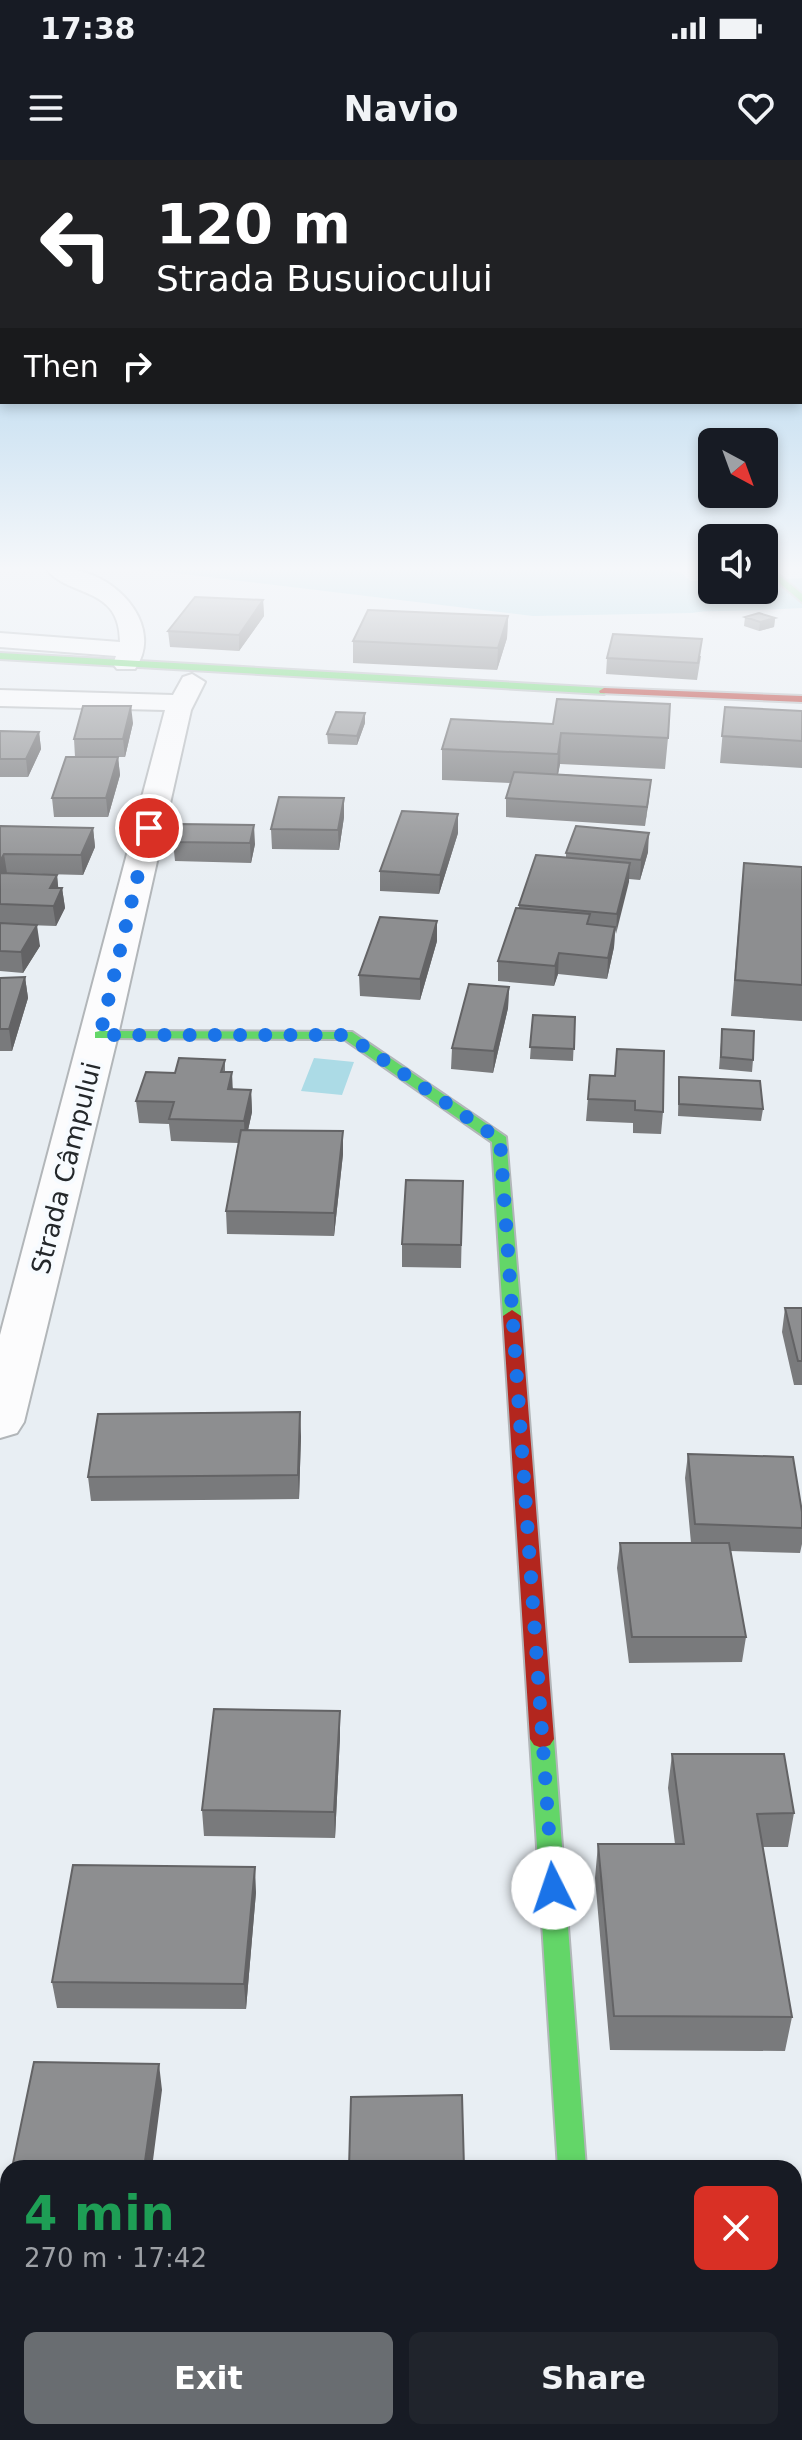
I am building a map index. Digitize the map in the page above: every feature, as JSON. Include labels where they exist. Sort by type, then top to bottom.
[{"type":"main road","points":[[48,676],[186,692],[802,713]]},
{"type":"main road","points":[[406,676],[657,694],[802,699]]},
{"type":"main road","points":[[657,694],[802,688]]},
{"type":"main road","points":[[695,710],[754,717]]},
{"type":"main road","points":[[100,1035],[347,1035],[500,1140],[571,2160]]},
{"type":"street","points":[[0,698],[186,692]]},
{"type":"street","name":"Strada Câmpului","points":[[0,1422],[186,692]]},
{"type":"water","points":[[314,1058],[354,1062],[342,1095],[301,1091]]},
{"type":"building","points":[[557,699],[670,704],[668,738],[561,733],[558,754],[442,749],[451,719],[553,724]]},
{"type":"building","points":[[83,706],[131,706],[123,739],[74,739]]},
{"type":"building","points":[[725,707],[802,711],[802,741],[722,736]]},
{"type":"building","points":[[336,712],[365,713],[357,736],[327,734]]},
{"type":"building","points":[[0,731],[39,732],[26,759],[0,759]]},
{"type":"building","points":[[66,757],[118,757],[106,798],[52,798]]},
{"type":"building","points":[[514,772],[651,780],[647,807],[506,798]]},
{"type":"building","points":[[279,797],[344,798],[338,830],[271,829]]},
{"type":"building","points":[[402,811],[458,814],[440,875],[380,871]]},
{"type":"building","points":[[179,824],[254,825],[250,843],[173,842]]},
{"type":"building","points":[[0,826],[93,828],[81,855],[4,854],[0,861]]},
{"type":"building","points":[[576,826],[649,833],[641,860],[566,853]]},
{"type":"building","points":[[536,855],[630,863],[617,914],[519,905]]},
{"type":"building","points":[[744,863],[802,867],[802,985],[735,980]]},
{"type":"building","points":[[0,873],[57,875],[50,888],[62,888],[54,906],[0,904]]},
{"type":"building","points":[[516,908],[590,914],[587,924],[615,927],[608,958],[559,953],[555,966],[498,961]]},
{"type":"building","points":[[380,917],[437,921],[420,979],[359,975]]},
{"type":"building","points":[[0,923],[37,925],[21,952],[0,951]]},
{"type":"building","points":[[25,977],[9,1029],[0,1029],[0,978]]},
{"type":"building","points":[[469,984],[509,987],[494,1051],[452,1048]]},
{"type":"building","points":[[533,1015],[575,1017],[574,1049],[530,1047]]},
{"type":"building","points":[[722,1029],[754,1031],[753,1060],[721,1057]]},
{"type":"building","points":[[617,1049],[664,1051],[663,1112],[635,1110],[635,1101],[588,1099],[590,1075],[615,1076]]},
{"type":"building","points":[[179,1058],[225,1060],[221,1072],[232,1072],[228,1089],[251,1090],[244,1121],[169,1119],[174,1102],[136,1101],[146,1072],[175,1073]]},
{"type":"building","points":[[679,1077],[760,1081],[763,1109],[679,1104]]},
{"type":"building","points":[[241,1130],[343,1131],[334,1213],[226,1211]]},
{"type":"building","points":[[406,1180],[463,1181],[461,1245],[402,1244]]},
{"type":"building","points":[[785,1308],[802,1308],[802,1361],[798,1361]]},
{"type":"building","points":[[300,1412],[298,1475],[88,1477],[98,1414]]},
{"type":"building","points":[[688,1454],[793,1457],[802,1528],[695,1524]]},
{"type":"building","points":[[620,1543],[729,1543],[746,1637],[632,1637]]},
{"type":"building","points":[[214,1709],[340,1711],[334,1812],[202,1810]]},
{"type":"building","points":[[672,1754],[784,1754],[794,1813],[757,1814],[792,2017],[614,2016],[598,1844],[684,1844]]},
{"type":"building","points":[[73,1865],[255,1867],[244,1984],[52,1982]]},
{"type":"building","points":[[34,2062],[159,2064],[145,2160],[14,2160]]},
{"type":"building","points":[[462,2095],[464,2160],[349,2160],[351,2097]]},
{"type":"traffic: fast","points":[[352,676],[604,691]]},
{"type":"traffic: fast","points":[[100,1035],[347,1035],[500,1140],[512,1316]]},
{"type":"traffic: fast","points":[[542,1739],[571,2160]]},
{"type":"traffic: jam","points":[[604,691],[802,699]]},
{"type":"traffic: jam","points":[[512,1316],[542,1739]]},
{"type":"route","points":[[149,828],[100,1035],[347,1035],[500,1140],[553,1888]]}]
